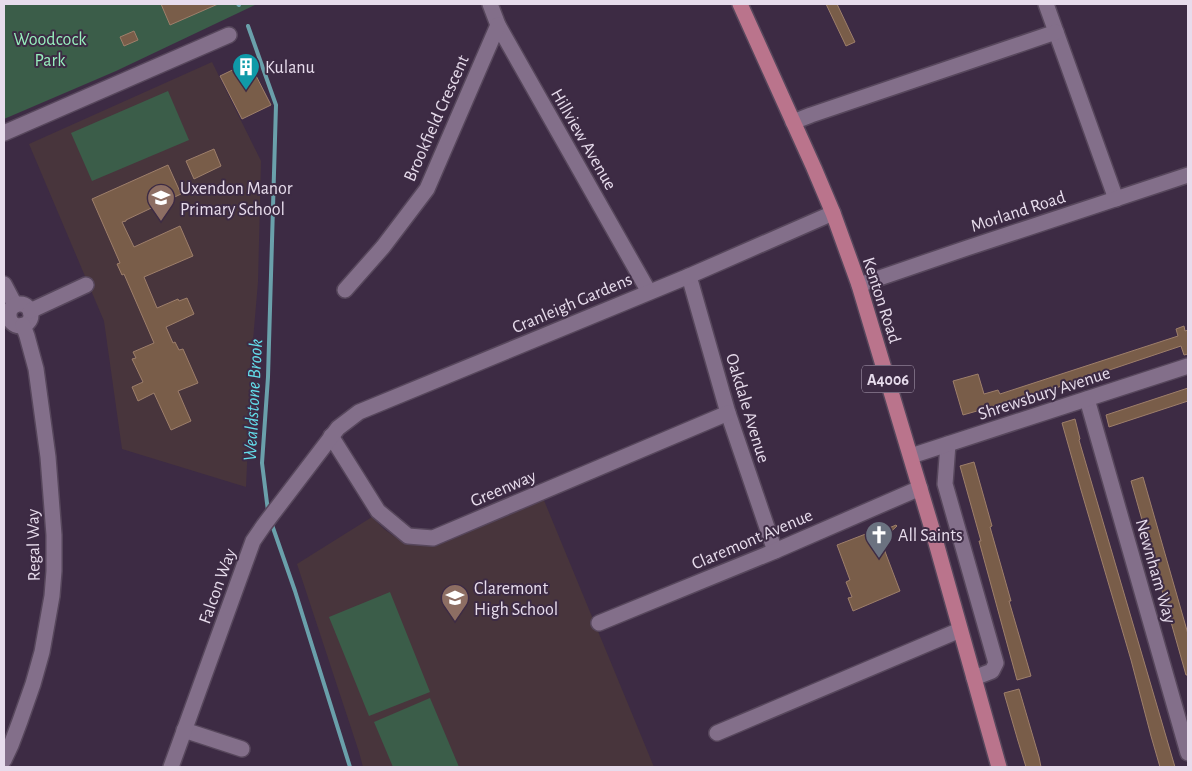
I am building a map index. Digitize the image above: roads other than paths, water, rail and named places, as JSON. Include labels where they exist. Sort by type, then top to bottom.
[{"type":"main road","name":"Kenton Road","points":[[740,4],[833,213],[859,285],[911,456],[999,767]]},
{"type":"street","name":"Hillview Avenue","points":[[490,4],[498,25],[649,292]]},
{"type":"street","points":[[1046,4],[1116,199]]},
{"type":"street","name":"Brookfield Crescent","points":[[345,290],[383,247],[427,189],[498,25]]},
{"type":"street","points":[[793,122],[1056,32]]},
{"type":"street","points":[[4,133],[229,35]]},
{"type":"street","name":"Morland Road","points":[[859,285],[1188,175]]},
{"type":"street","name":"Cranleigh Gardens","points":[[331,436],[338,428],[359,412],[689,276],[833,213]]},
{"type":"street","name":"Oakdale Avenue","points":[[689,276],[728,413],[775,551]]},
{"type":"street","points":[[4,284],[15,305]]},
{"type":"street","points":[[30,311],[86,285]]},
{"type":"street","points":[[24,304],[30,311],[30,320],[12,323],[9,314],[15,305],[24,304]]},
{"type":"street","name":"Regal Way","points":[[4,760],[12,745],[42,652],[52,596],[54,571],[54,535],[48,457],[36,370],[27,336],[12,323]]},
{"type":"street","name":"Shrewsbury Avenue","points":[[911,456],[1188,366]]},
{"type":"street","name":"Newnham Way","points":[[1088,399],[1188,752]]},
{"type":"street","name":"Greenway","points":[[331,436],[378,511],[408,536],[433,538],[728,413]]},
{"type":"street","name":"Falcon Way","points":[[171,767],[253,542],[331,436]]},
{"type":"street","points":[[948,444],[945,484],[996,663],[992,671],[974,678]]},
{"type":"street","name":"Claremont Avenue","points":[[599,623],[775,551],[920,488]]},
{"type":"street","points":[[717,733],[960,630]]},
{"type":"street","points":[[184,730],[242,749]]},
{"type":"waterway","name":"Wealdstone Brook","points":[[248,26],[276,105],[268,377],[262,463],[268,511]]},
{"type":"waterway","name":"Wealdstone Brook","points":[[271,522],[295,591],[350,767]]},
{"type":"place","name":"Kulanu","points":[[246,91]]},
{"type":"place","name":"Uxendon Manor Primary School","points":[[161,222]]},
{"type":"place","name":"All Saints","points":[[879,559]]},
{"type":"place","name":"Claremont High School","points":[[455,622]]},
{"type":"park label","name":"Woodcock Park","points":[[50,49]]}]
